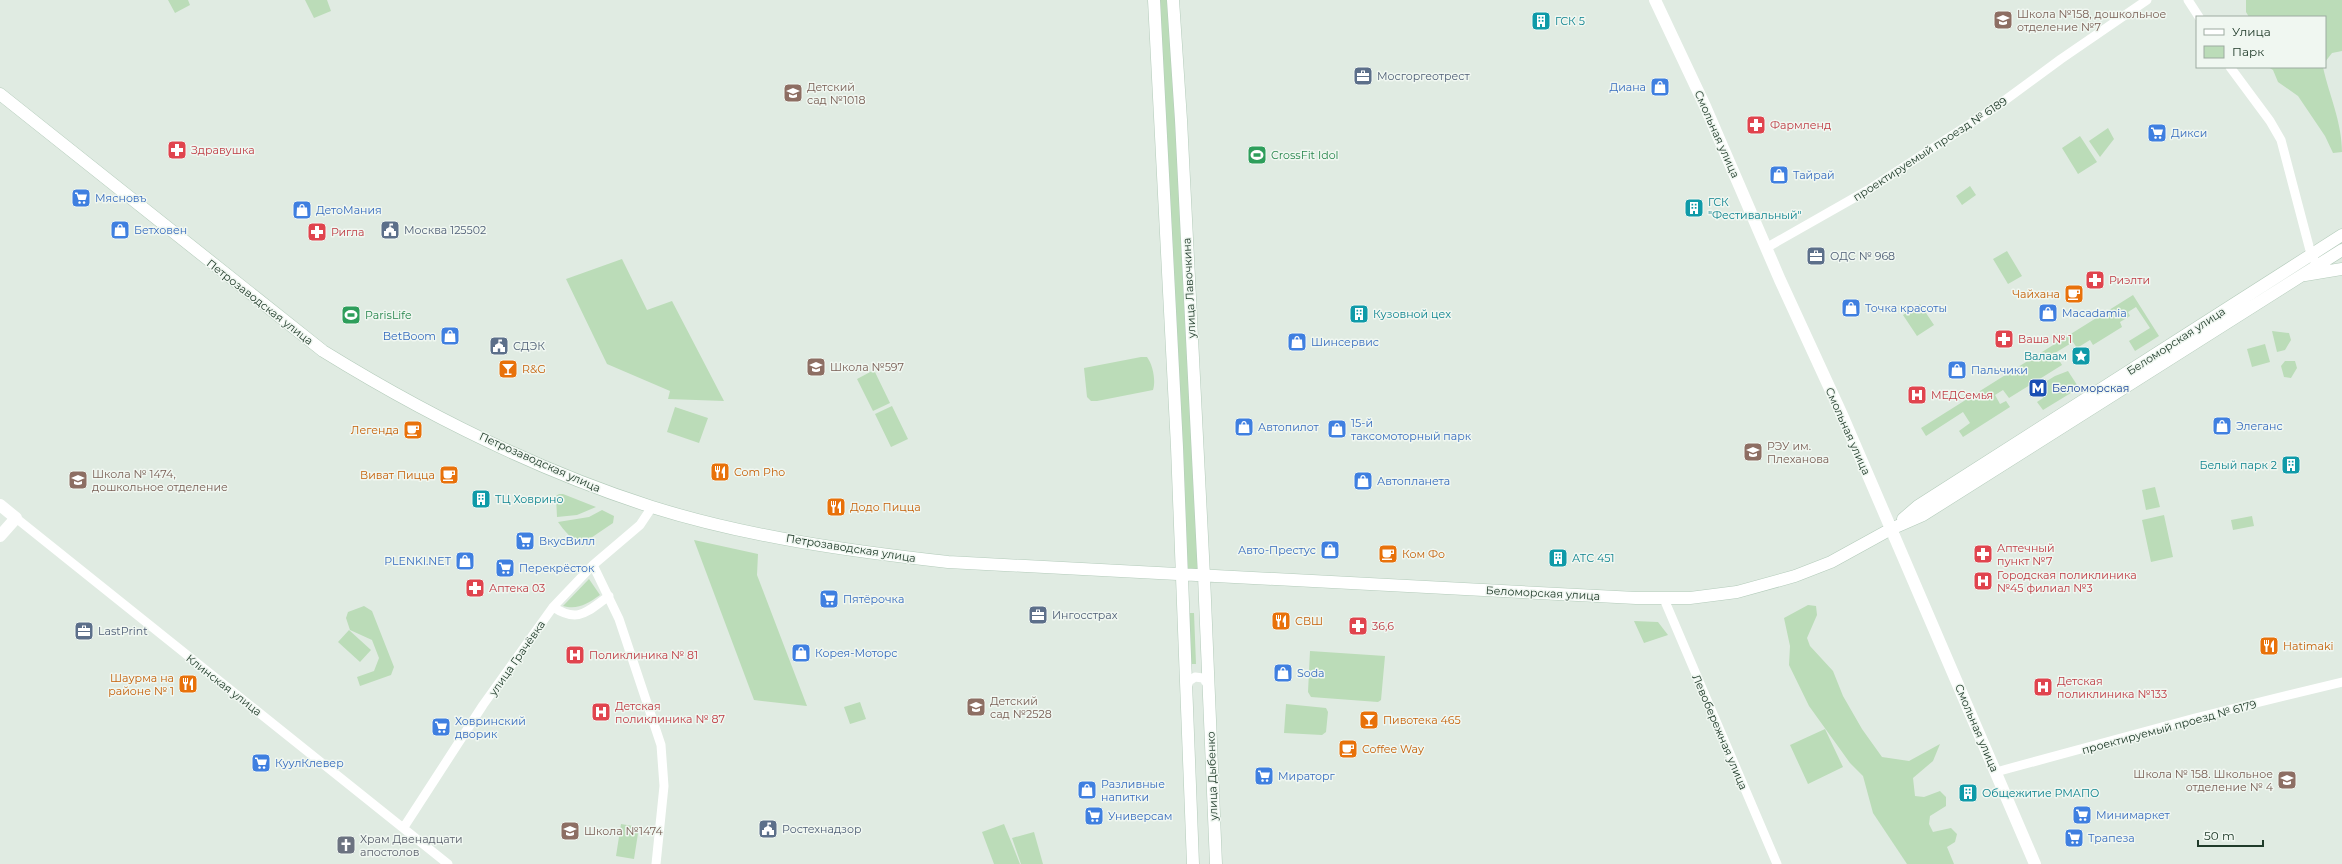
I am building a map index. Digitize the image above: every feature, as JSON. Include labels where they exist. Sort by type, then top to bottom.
[{"type":"main road","name":"улица Лавочкина","points":[[1154,0],[1182,575]]},
{"type":"main road","name":"улица Лавочкина","points":[[1173,0],[1204,576]]},
{"type":"main road","name":"Смольная улица","points":[[1655,0],[1705,106],[1766,248],[1891,529],[2035,864]]},
{"type":"main road","name":"Петрозаводская улица","points":[[0,94],[322,350],[374,382],[517,454],[580,481],[652,507],[757,532],[857,552],[948,562],[1182,575]]},
{"type":"main road","name":"Беломорская улица","points":[[1891,529],[1918,506],[2310,254],[2342,235]]},
{"type":"main road","name":"Беломорская улица","points":[[1182,575],[1664,599],[1690,598],[1737,592],[1796,576],[1832,562],[1891,529],[1923,515],[2342,250]]},
{"type":"main road","points":[[2296,278],[2342,269]]},
{"type":"main road","name":"Клинская улица","points":[[0,504],[16,518]]},
{"type":"main road","points":[[0,536],[16,518]]},
{"type":"main road","name":"улица Дыбенко","points":[[1182,575],[1194,864]]},
{"type":"main road","name":"улица Дыбенко","points":[[1204,576],[1216,864]]},
{"type":"street","name":"проектируемый проезд № 6189","points":[[1766,248],[1868,190],[1993,109],[2061,59],[2147,0]]},
{"type":"street","points":[[2188,0],[2198,16]]},
{"type":"street","points":[[2231,68],[2270,121],[2281,140],[2310,254],[2317,265]]},
{"type":"street","name":"улица Грачёвка","points":[[404,827],[483,705],[554,607],[593,565],[640,525],[652,507]]},
{"type":"street","name":"Клинская улица","points":[[16,518],[162,636],[404,827],[448,864]]},
{"type":"street","points":[[593,565],[609,596],[661,745],[664,786],[656,864]]},
{"type":"street","points":[[554,607],[566,615],[572,616],[596,605],[609,596]]},
{"type":"street","name":"Левобережная улица","points":[[1664,599],[1777,864]]},
{"type":"street","points":[[1187,688],[1189,681],[1195,677],[1203,678],[1209,687]]},
{"type":"street","name":"проектируемый проезд № 6179","points":[[1996,772],[2195,718],[2342,682]]},
{"type":"green space","points":[[168,0],[188,0],[190,5],[175,13]]},
{"type":"green space","points":[[305,0],[327,0],[331,11],[314,18]]},
{"type":"green space","points":[[1154,0],[1173,0],[1204,576],[1182,575]]},
{"type":"green space","points":[[2246,0],[2342,0],[2342,51],[2332,53],[2326,61],[2326,16],[2248,16],[2246,12]]},
{"type":"green space","points":[[2270,68],[2323,68],[2338,119],[2342,152],[2333,153],[2325,136],[2298,96],[2278,82],[2273,70]]},
{"type":"green space","points":[[2108,128],[2114,139],[2100,157],[2089,141]]},
{"type":"green space","points":[[2080,136],[2097,162],[2078,174],[2062,148]]},
{"type":"green space","points":[[1970,186],[1976,195],[1962,205],[1956,196]]},
{"type":"green space","points":[[2007,251],[2022,276],[2008,284],[1993,259]]},
{"type":"green space","points":[[622,259],[647,310],[672,301],[724,401],[668,399],[670,391],[607,364],[566,279]]},
{"type":"green space","points":[[2133,295],[2159,336],[2135,351],[2129,341],[2150,328],[2136,307],[2128,312],[2130,316],[2120,322],[2122,327],[2093,345],[2090,340],[2077,348],[2073,342],[2055,353],[2062,365],[2009,398],[2003,390],[1995,395],[2000,404],[2006,401],[2010,407],[1963,437],[1959,431],[1970,423],[1963,412],[1926,436],[1921,428]]},
{"type":"green space","points":[[1920,304],[1934,325],[1917,336],[1903,315]]},
{"type":"green space","points":[[2272,331],[2289,333],[2291,340],[2285,350],[2277,352]]},
{"type":"green space","points":[[2265,344],[2270,362],[2252,367],[2247,349]]},
{"type":"green space","points":[[1147,357],[1151,364],[1154,378],[1153,390],[1097,401],[1091,401],[1087,397],[1084,368]]},
{"type":"green space","points":[[2285,361],[2295,361],[2297,368],[2291,378],[2284,377],[2281,366]]},
{"type":"green space","points":[[874,370],[890,403],[873,411],[857,379]]},
{"type":"green space","points":[[2068,371],[2079,388],[2043,410],[2037,402],[2043,398],[2037,387],[2055,376]]},
{"type":"green space","points":[[892,406],[908,439],[891,447],[875,414]]},
{"type":"green space","points":[[675,407],[708,418],[699,443],[667,432]]},
{"type":"green space","points":[[2155,487],[2160,507],[2146,510],[2142,490]]},
{"type":"green space","points":[[563,494],[596,507],[577,515],[557,517],[556,496]]},
{"type":"green space","points":[[602,510],[614,516],[613,523],[585,542],[581,542],[573,538],[558,522],[589,517]]},
{"type":"green space","points":[[2164,515],[2173,557],[2151,562],[2142,520]]},
{"type":"green space","points":[[2252,516],[2254,526],[2233,530],[2231,520]]},
{"type":"green space","points":[[694,540],[758,554],[757,575],[807,706],[754,700]]},
{"type":"green space","points":[[589,579],[600,595],[578,607],[563,606]]},
{"type":"green space","points":[[1808,605],[1816,606],[1817,615],[1807,638],[1810,646],[1833,671],[1843,696],[1862,729],[1882,757],[1909,761],[1940,744],[1933,761],[1913,778],[1915,796],[1924,797],[1940,791],[1946,797],[1946,806],[1930,816],[1929,824],[1933,832],[1951,828],[1957,834],[1955,842],[1947,847],[1954,864],[1907,864],[1873,813],[1863,776],[1850,763],[1809,706],[1789,665],[1790,646],[1784,618]]},
{"type":"green space","points":[[364,606],[372,611],[394,667],[391,675],[360,686],[357,677],[374,671],[379,658],[372,640],[350,630],[346,618],[348,612]]},
{"type":"green space","points":[[1188,613],[1194,613],[1196,664],[1190,664]]},
{"type":"green space","points":[[1634,621],[1658,622],[1668,635],[1644,643]]},
{"type":"green space","points":[[349,630],[371,650],[360,662],[338,642]]},
{"type":"green space","points":[[1310,651],[1385,656],[1381,700],[1378,702],[1311,697],[1308,692]]},
{"type":"green space","points":[[860,702],[866,719],[850,724],[844,707]]},
{"type":"green space","points":[[1286,704],[1326,708],[1328,712],[1326,732],[1322,735],[1284,733]]},
{"type":"green space","points":[[1825,729],[1843,767],[1808,784],[1790,745]]},
{"type":"green space","points":[[621,824],[639,827],[634,859],[616,856]]},
{"type":"green space","points":[[1004,824],[1020,864],[994,864],[982,832]]},
{"type":"green space","points":[[1034,832],[1043,864],[1021,864],[1012,838]]},
{"type":"place","name":"Школа №158, дошкольное отделение №7","points":[[2003,20]]},
{"type":"place","name":"ГСК 5","points":[[1541,21]]},
{"type":"place","name":"Мосгоргеотрест","points":[[1363,76]]},
{"type":"place","name":"Диана","points":[[1660,87]]},
{"type":"place","name":"Детский сад №1018","points":[[793,93]]},
{"type":"place","name":"Фармленд","points":[[1756,125]]},
{"type":"place","name":"Дикси","points":[[2157,133]]},
{"type":"place","name":"Здравушка","points":[[177,150]]},
{"type":"place","name":"CrossFit Idol","points":[[1257,155]]},
{"type":"place","name":"Тайрай","points":[[1779,175]]},
{"type":"place","name":"Мясновъ","points":[[81,198]]},
{"type":"place","name":"ГСК \"Фестивальный\"","points":[[1694,208]]},
{"type":"place","name":"ДетоМания","points":[[302,210]]},
{"type":"place","name":"Бетховен","points":[[120,230]]},
{"type":"place","name":"Москва 125502","points":[[390,230]]},
{"type":"place","name":"Ригла","points":[[317,232]]},
{"type":"place","name":"ОДС № 968","points":[[1816,256]]},
{"type":"place","name":"Риэлти","points":[[2095,280]]},
{"type":"place","name":"Чайхана","points":[[2074,294]]},
{"type":"place","name":"Точка красоты","points":[[1851,308]]},
{"type":"place","name":"Macadamia","points":[[2048,313]]},
{"type":"place","name":"Кузовной цех","points":[[1359,314]]},
{"type":"place","name":"ParisLife","points":[[351,315]]},
{"type":"place","name":"BetBoom","points":[[450,336]]},
{"type":"place","name":"Ваша № 1","points":[[2004,339]]},
{"type":"place","name":"Шинсервис","points":[[1297,342]]},
{"type":"place","name":"СДЭК","points":[[499,346]]},
{"type":"place","name":"Валаам","points":[[2081,356]]},
{"type":"place","name":"Школа №597","points":[[816,367]]},
{"type":"place","name":"R&G","points":[[508,369]]},
{"type":"place","name":"Пальчики","points":[[1957,370]]},
{"type":"place","name":"Беломорская","points":[[2038,388]]},
{"type":"place","name":"МЕДСемья","points":[[1917,395]]},
{"type":"place","name":"Элеганс","points":[[2222,426]]},
{"type":"place","name":"Автопилот","points":[[1244,427]]},
{"type":"place","name":"15-й таксомоторный парк","points":[[1337,429]]},
{"type":"place","name":"Легенда","points":[[413,430]]},
{"type":"place","name":"РЭУ им. Плеханова","points":[[1753,452]]},
{"type":"place","name":"Белый парк 2","points":[[2291,465]]},
{"type":"place","name":"Com Pho","points":[[720,472]]},
{"type":"place","name":"Виват Пицца","points":[[449,475]]},
{"type":"place","name":"Школа № 1474, дошкольное отделение","points":[[78,480]]},
{"type":"place","name":"Автопланета","points":[[1363,481]]},
{"type":"place","name":"ТЦ Ховрино","points":[[481,499]]},
{"type":"place","name":"Додо Пицца","points":[[836,507]]},
{"type":"place","name":"ВкусВилл","points":[[525,541]]},
{"type":"place","name":"Авто-Престус","points":[[1330,550]]},
{"type":"place","name":"Ком Фо","points":[[1388,554]]},
{"type":"place","name":"Аптечный пункт №7","points":[[1983,554]]},
{"type":"place","name":"АТС 451","points":[[1558,558]]},
{"type":"place","name":"PLENKI.NET","points":[[465,561]]},
{"type":"place","name":"Перекрёсток","points":[[505,568]]},
{"type":"place","name":"Городская поликлиника №45 филиал №3","points":[[1983,581]]},
{"type":"place","name":"Аптека 03","points":[[475,588]]},
{"type":"place","name":"Пятёрочка","points":[[829,599]]},
{"type":"place","name":"Ингосстрах","points":[[1038,615]]},
{"type":"place","name":"СВШ","points":[[1281,621]]},
{"type":"place","name":"36,6","points":[[1358,626]]},
{"type":"place","name":"LastPrint","points":[[84,631]]},
{"type":"place","name":"Hatimaki","points":[[2269,646]]},
{"type":"place","name":"Корея-Моторс","points":[[801,653]]},
{"type":"place","name":"Поликлиника № 81","points":[[575,655]]},
{"type":"place","name":"Soda","points":[[1283,673]]},
{"type":"place","name":"Шаурма на районе № 1","points":[[188,684]]},
{"type":"place","name":"Детская поликлиника №133","points":[[2043,687]]},
{"type":"place","name":"Детский сад №2528","points":[[976,707]]},
{"type":"place","name":"Детская поликлиника № 87","points":[[601,712]]},
{"type":"place","name":"Пивотека 465","points":[[1369,720]]},
{"type":"place","name":"Ховринский дворик","points":[[441,727]]},
{"type":"place","name":"Coffee Way","points":[[1348,749]]},
{"type":"place","name":"КуулКлевер","points":[[261,763]]},
{"type":"place","name":"Мираторг","points":[[1264,776]]},
{"type":"place","name":"Школа № 158. Школьное отделение № 4","points":[[2287,780]]},
{"type":"place","name":"Разливные напитки","points":[[1087,790]]},
{"type":"place","name":"Общежитие РМАПО","points":[[1968,793]]},
{"type":"place","name":"Минимаркет","points":[[2082,815]]},
{"type":"place","name":"Универсам","points":[[1094,816]]},
{"type":"place","name":"Ростехнадзор","points":[[768,829]]},
{"type":"place","name":"Школа №1474","points":[[570,831]]},
{"type":"place","name":"Трапеза","points":[[2074,838]]},
{"type":"place","name":"Храм Двенадцати апостолов","points":[[346,845]]}]
